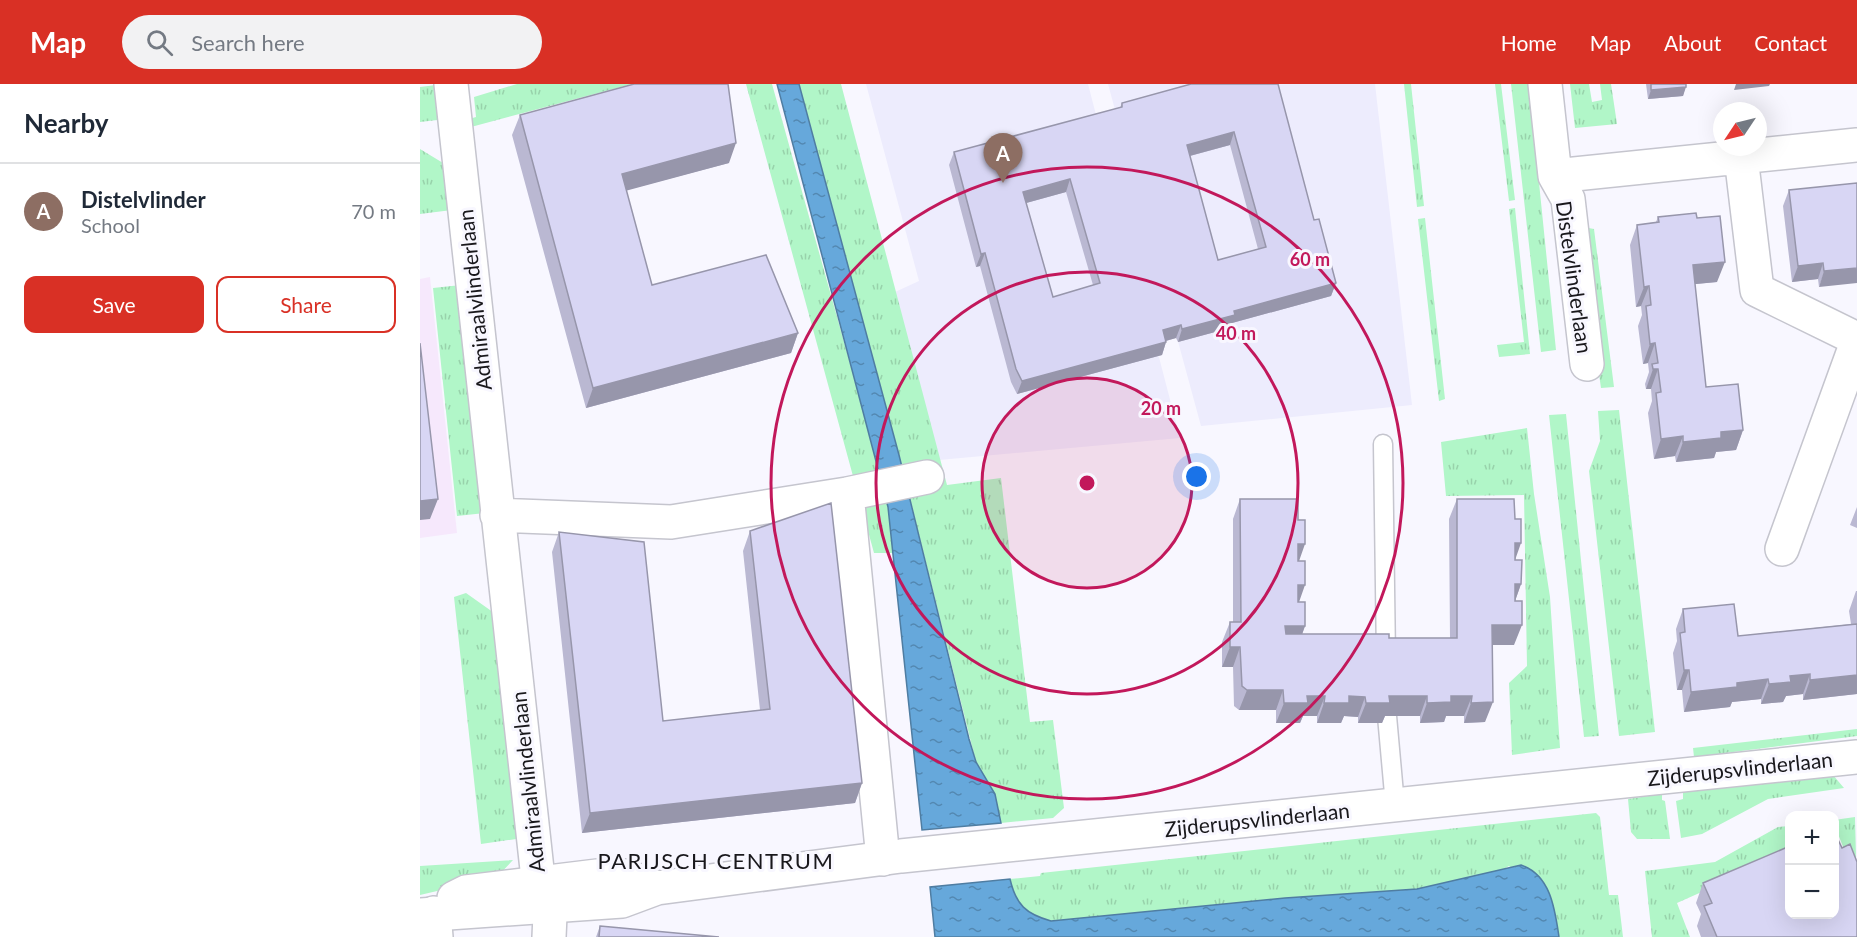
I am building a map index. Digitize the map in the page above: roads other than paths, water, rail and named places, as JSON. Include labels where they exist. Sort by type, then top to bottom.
[{"type":"street","name":"Admiraalvlinderlaan","points":[[451,84],[543,909]]},
{"type":"street","name":"Distelvlinderlaan","points":[[1545,84],[1555,176],[1568,199],[1587,364]]},
{"type":"street","points":[[1555,176],[1857,146]]},
{"type":"street","points":[[1740,157],[1757,290],[1857,340],[1782,549]]},
{"type":"street","points":[[498,515],[671,522],[846,494],[927,477]]},
{"type":"street","points":[[846,494],[892,857]]},
{"type":"street","name":"Zijderupsvlinderlaan","points":[[430,922],[489,912],[622,901],[657,888],[892,857],[1857,757]]},
{"type":"lane","points":[[1383,444],[1386,658]]},
{"type":"lane","points":[[1387,716],[1395,804]]},
{"type":"water","points":[[777,84],[799,84],[899,455],[969,739],[976,762],[995,794],[1001,823],[922,830],[888,507]]},
{"type":"water","points":[[1521,865],[1531,870],[1545,885],[1556,916],[1559,937],[935,937],[930,887],[1010,879],[1015,896],[1023,907],[1051,921],[1285,898],[1417,889]]},
{"type":"place","name":"Distelvlinder","points":[[1003,183]]},
{"type":"district","name":"PARIJSCH CENTRUM","points":[[716,860]]}]
